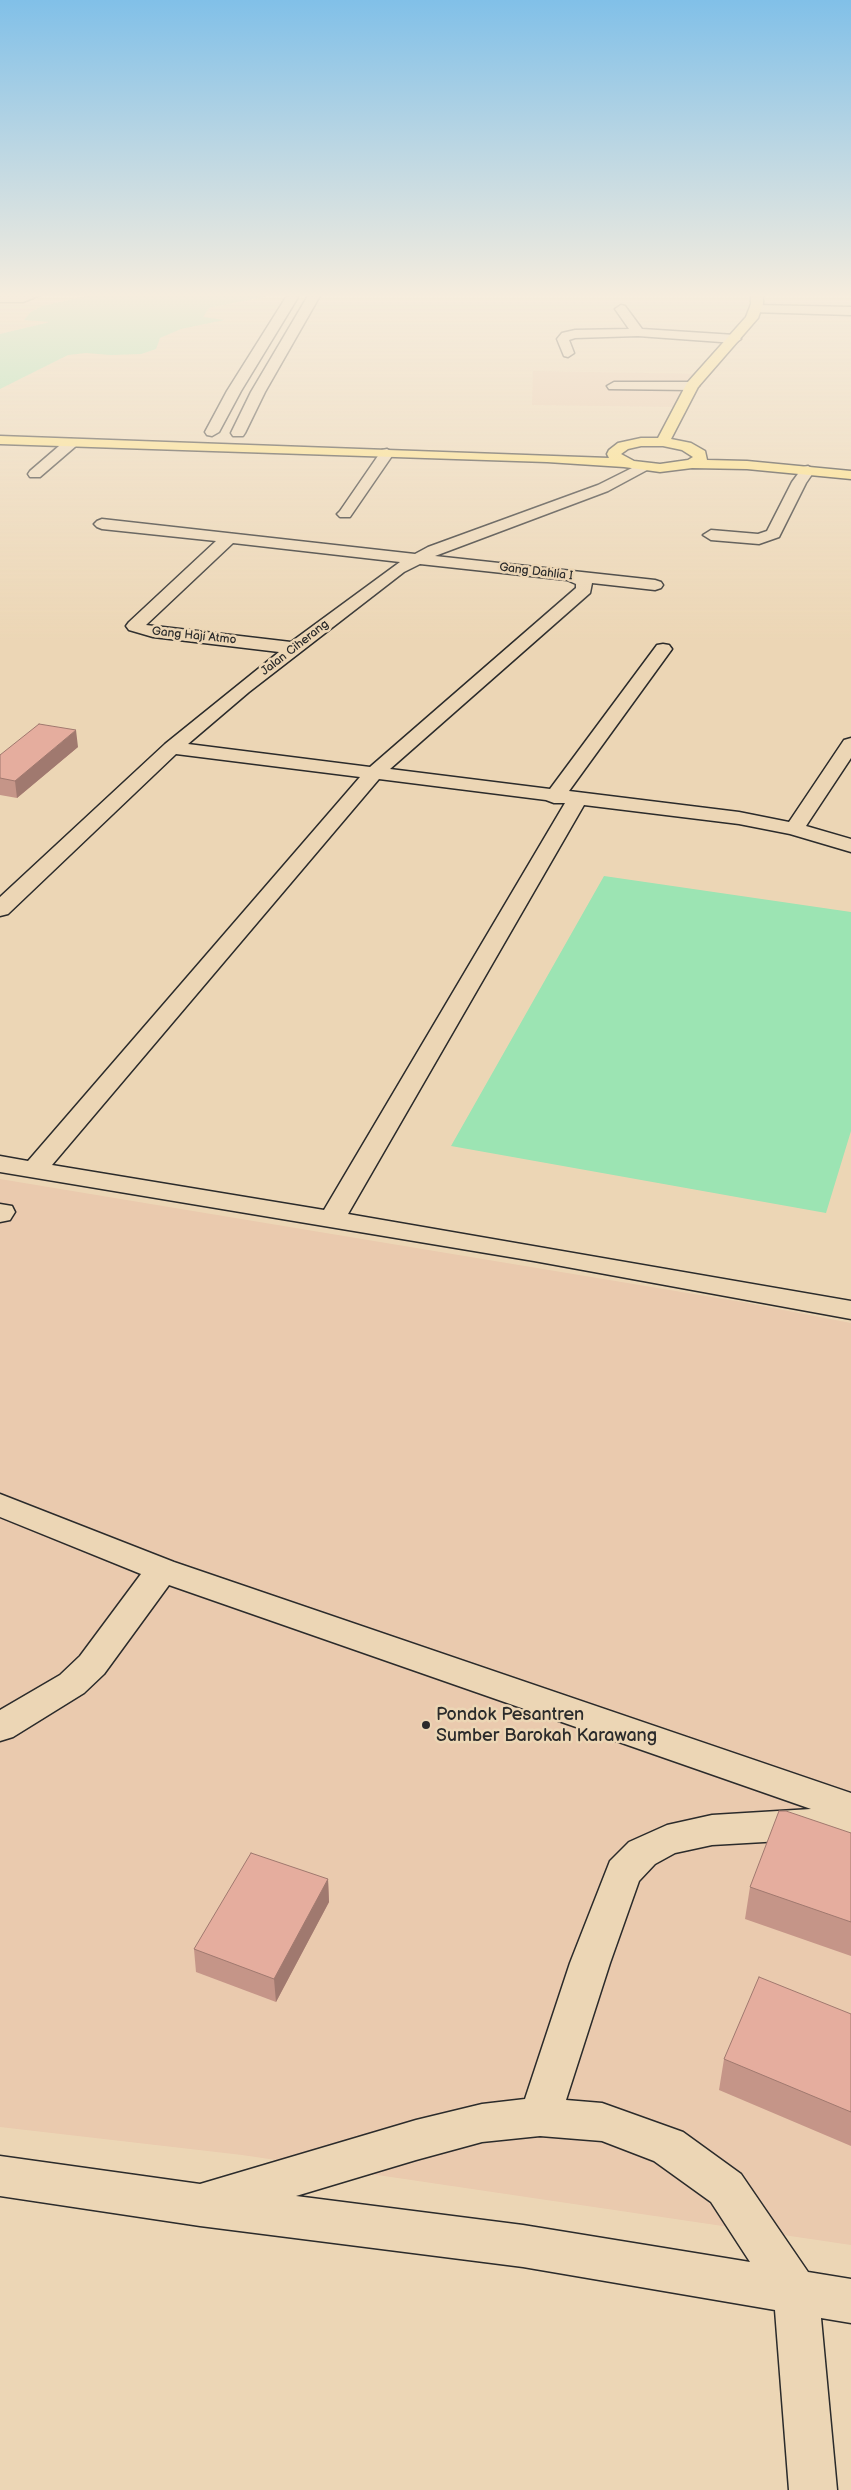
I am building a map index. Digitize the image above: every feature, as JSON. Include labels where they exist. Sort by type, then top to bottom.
[{"type":"main road","points":[[663,442],[679,410]]},
{"type":"main road","points":[[207,432],[258,433]]},
{"type":"main road","points":[[0,440],[547,458],[660,468],[693,456],[851,461]]},
{"type":"main road","points":[[604,445],[623,446],[641,442],[663,442],[693,456],[851,475]]},
{"type":"main road","points":[[623,446],[616,450],[614,454],[634,465]]},
{"type":"street","points":[[207,432],[221,410]]},
{"type":"street","points":[[238,432],[249,410]]},
{"type":"street","points":[[35,474],[71,443]]},
{"type":"street","points":[[345,514],[387,453]]},
{"type":"street","name":"Jalan Ciherang","points":[[0,909],[172,748],[294,648],[398,569],[416,558],[485,530],[603,488],[634,465]]},
{"type":"street","points":[[711,534],[759,539],[773,534],[799,482],[808,470]]},
{"type":"street","name":"Gang Dahlia I","points":[[102,524],[655,585]]},
{"type":"street","name":"Gang Haji Atmo","points":[[229,538],[135,626],[152,632],[294,648]]},
{"type":"street","points":[[34,1170],[374,774],[584,589],[584,581],[571,576]]},
{"type":"street","points":[[554,797],[663,649]]},
{"type":"street","points":[[794,829],[851,744]]},
{"type":"street","points":[[172,748],[577,800],[739,818],[794,829],[851,846]]},
{"type":"street","points":[[332,1219],[577,800]]},
{"type":"street","points":[[0,1164],[332,1219],[851,1310]]},
{"type":"street","points":[[0,1505],[162,1570],[851,1808]]},
{"type":"street","points":[[0,1727],[72,1684],[92,1665],[162,1570]]},
{"type":"street","points":[[540,2117],[623,1872],[642,1853],[667,1840],[712,1830],[851,1822]]},
{"type":"street","points":[[200,2205],[416,2140],[482,2123],[540,2117],[602,2122],[668,2146],[726,2188],[796,2293],[813,2490]]},
{"type":"street","points":[[0,2176],[200,2205],[522,2246],[851,2302]]},
{"type":"shaded area","name":"Pondok Pesantren Sumber Barokah Karawang","points":[[0,1179],[742,1302],[851,1323],[851,2245],[242,2155],[0,2127]]},
{"type":"green space","points":[[604,876],[851,912],[851,1131],[826,1213],[451,1146]]},
{"type":"building","points":[[39,724],[76,730],[15,781],[0,778],[0,755]]},
{"type":"building","points":[[779,1811],[786,1811],[851,1833],[851,1922],[750,1887]]},
{"type":"building","points":[[251,1853],[328,1879],[274,1979],[194,1949]]},
{"type":"building","points":[[759,1977],[851,2014],[851,2112],[724,2059]]},
{"type":"place","name":"Pondok Pesantren Sumber Barokah Karawang","points":[[426,1725]]}]
